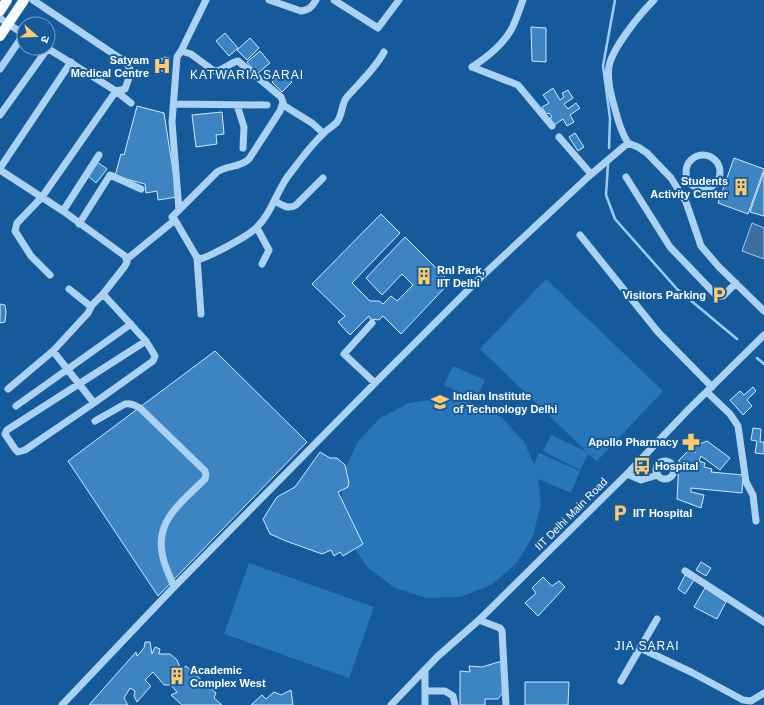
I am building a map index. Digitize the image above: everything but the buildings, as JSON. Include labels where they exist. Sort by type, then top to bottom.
[{"type":"main road","points":[[0,11],[7,0]]},
{"type":"main road","points":[[0,36],[4,21],[24,0]]},
{"type":"street","points":[[33,0],[127,63],[131,72],[125,89],[116,91],[42,197],[17,223],[14,231],[31,256],[50,275]]},
{"type":"street","points":[[179,210],[172,122],[177,56],[181,51],[206,0]]},
{"type":"street","points":[[269,0],[301,10],[306,10],[313,6],[316,0]]},
{"type":"street","points":[[334,0],[378,28],[399,0]]},
{"type":"street","points":[[523,0],[512,28],[508,34],[501,43],[472,67],[518,85],[552,126]]},
{"type":"street","points":[[654,0],[634,22],[617,48],[609,65],[609,84],[619,124],[628,143],[638,146],[647,153],[674,183],[686,202],[701,246],[719,267],[764,312]]},
{"type":"street","points":[[4,21],[16,29]]},
{"type":"street","points":[[0,69],[16,46]]},
{"type":"street","points":[[181,51],[191,54],[214,71],[220,70],[233,62],[238,61],[280,97],[283,105],[312,123],[323,133]]},
{"type":"street","points":[[197,258],[202,259],[257,228],[262,222],[288,176],[323,133],[336,123],[346,99],[378,63],[384,52]]},
{"type":"street","points":[[56,53],[116,91],[131,103]]},
{"type":"street","points":[[0,115],[42,56]]},
{"type":"street","points":[[71,62],[0,169],[63,211],[79,224],[122,253],[127,259]]},
{"type":"street","points":[[174,104],[267,105]]},
{"type":"street","points":[[237,104],[244,127],[243,148]]},
{"type":"street","points":[[201,314],[197,258],[172,217],[217,172],[221,169],[244,164],[249,159],[283,105]]},
{"type":"street","points":[[559,137],[591,174]]},
{"type":"street","points":[[62,705],[374,383],[480,278],[591,174],[628,143]]},
{"type":"street","points":[[63,211],[99,155]]},
{"type":"street","points":[[674,183],[685,173],[686,167],[692,158],[703,155],[713,158],[717,162],[720,172],[719,178],[712,188],[700,190],[690,184],[685,173]]},
{"type":"street","points":[[79,224],[110,175],[141,189]]},
{"type":"street","points":[[626,177],[670,247],[715,294],[723,296],[736,283]]},
{"type":"street","points":[[274,201],[288,208],[292,208],[323,178]]},
{"type":"street","points":[[8,389],[53,351],[88,313],[92,305],[103,294],[125,266],[127,259],[175,220]]},
{"type":"street","points":[[257,228],[269,250],[262,264]]},
{"type":"street","points":[[580,235],[658,332],[709,389],[738,426],[746,482],[753,495],[756,521]]},
{"type":"street","points":[[69,289],[89,305],[92,305]]},
{"type":"street","points":[[103,294],[146,341],[155,356],[152,363],[24,450],[18,452],[15,449],[5,434],[7,430],[146,341]]},
{"type":"street","points":[[372,323],[344,354],[374,383]]},
{"type":"street","points":[[16,406],[131,324]]},
{"type":"street","name":"IIT Delhi Main Road","points":[[392,705],[437,657],[479,620],[627,474],[709,389],[764,335]]},
{"type":"street","points":[[53,351],[94,403]]},
{"type":"street","points":[[95,422],[125,404],[134,404],[140,408],[205,471],[205,479],[171,514],[164,524],[161,535],[162,553],[174,588]]},
{"type":"street","points":[[627,474],[642,480],[658,475]]},
{"type":"street","points":[[685,571],[764,622]]},
{"type":"street","points":[[621,681],[657,619]]},
{"type":"street","points":[[479,620],[500,628],[502,631],[506,705]]},
{"type":"street","points":[[640,648],[691,672],[742,700],[751,701],[764,693]]},
{"type":"street","points":[[425,670],[426,705]]},
{"type":"street","points":[[425,692],[445,691],[453,696],[455,705]]},
{"type":"shaded area","points":[[752,223],[764,228],[764,259],[742,251]]},
{"type":"shaded area","points":[[546,279],[663,391],[597,461],[588,454],[580,470],[543,451],[551,435],[587,452],[480,349]]},
{"type":"shaded area","points":[[453,366],[485,380],[476,400],[444,385]]},
{"type":"shaded area","points":[[442,398],[473,403],[502,418],[524,442],[534,464],[539,453],[580,471],[571,493],[538,479],[541,504],[533,536],[516,564],[491,585],[460,597],[427,598],[395,588],[368,568],[349,540],[341,507],[343,474],[357,443],[380,418],[409,403]]},
{"type":"shaded area","points":[[249,563],[374,607],[349,678],[224,634]]},
{"type":"waterway","points":[[609,148],[610,118],[603,66],[615,0]]},
{"type":"waterway","points":[[608,164],[606,195],[615,219],[677,289],[737,339]]},
{"type":"waterway","points":[[757,358],[764,364]]},
{"type":"place","name":"Satyam Medical Centre","points":[[162,66]]},
{"type":"place","name":"Students Activity Center","points":[[741,187]]},
{"type":"place","name":"RnI Park, IIT Delhi","points":[[424,276]]},
{"type":"place","name":"Visitors Parking","points":[[719,295]]},
{"type":"place","name":"Indian Institute of Technology Delhi","points":[[440,402]]},
{"type":"place","name":"Apollo Pharmacy","points":[[691,442]]},
{"type":"place","name":"Hospital","points":[[642,466]]},
{"type":"place","name":"IIT Hospital","points":[[620,513]]},
{"type":"place","name":"Academic Complex West","points":[[177,676]]},
{"type":"district","name":"KATWARIA SARAI","points":[[247,75]]},
{"type":"district","name":"JIA SARAI","points":[[647,646]]}]
